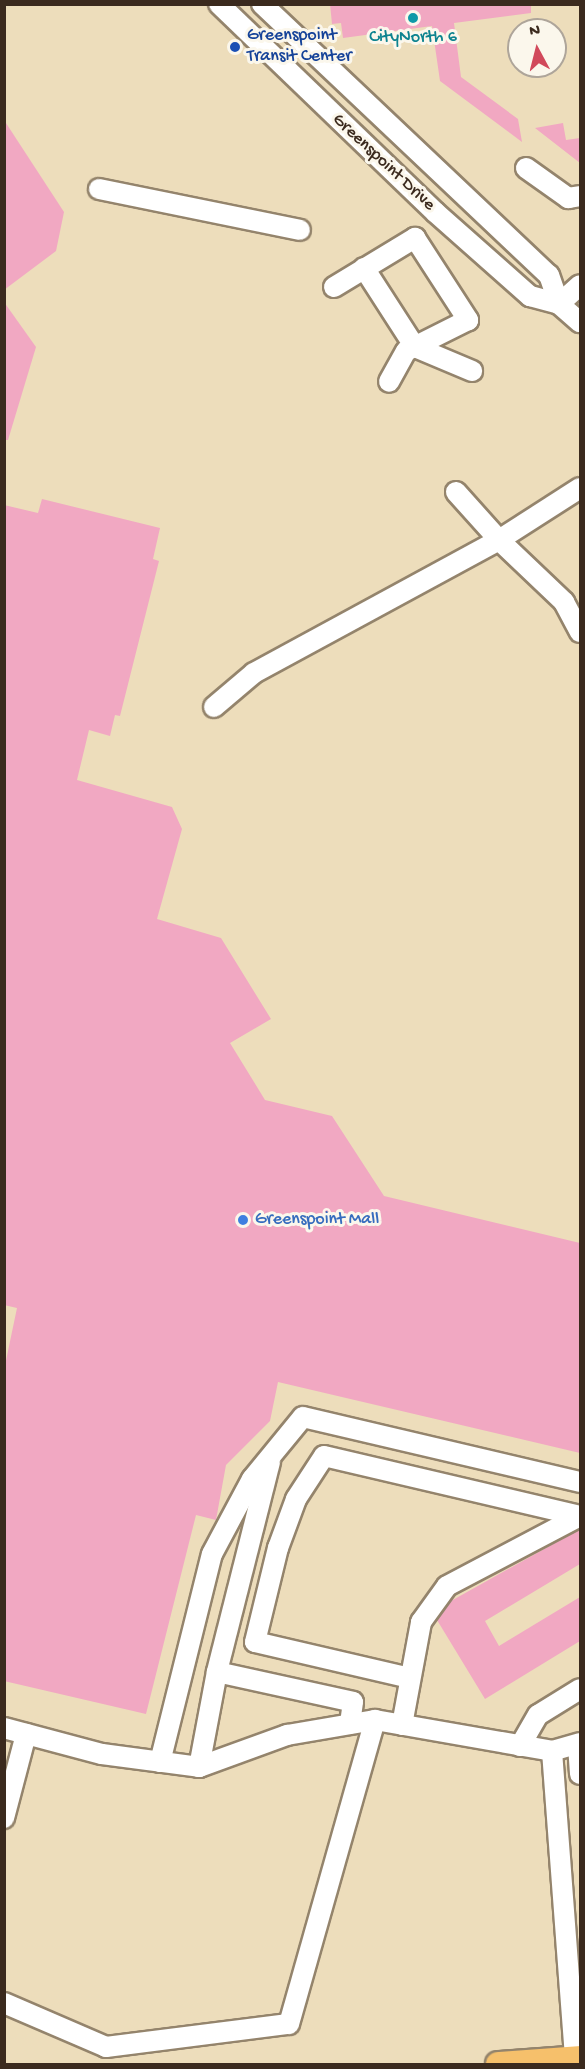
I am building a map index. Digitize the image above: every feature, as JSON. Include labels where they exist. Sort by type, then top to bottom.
[{"type":"main road","points":[[498,2064],[578,2059]]},
{"type":"street","name":"Greenspoint Drive","points":[[219,4],[410,188],[530,296],[559,304],[580,322]]},
{"type":"street","name":"Greenspoint Drive","points":[[262,4],[549,275],[559,304]]},
{"type":"street","points":[[526,168],[568,198],[580,196]]},
{"type":"street","points":[[99,189],[300,230]]},
{"type":"street","points":[[334,287],[415,238],[468,320],[406,351],[389,382]]},
{"type":"street","points":[[364,268],[415,347],[472,371]]},
{"type":"street","points":[[559,304],[580,285]]},
{"type":"street","points":[[214,707],[254,673],[499,540],[580,488]]},
{"type":"street","points":[[456,492],[499,540],[564,602],[580,632]]},
{"type":"street","points":[[160,1762],[212,1554],[252,1479],[303,1417],[580,1482]]},
{"type":"street","points":[[199,1767],[217,1672],[272,1455]]},
{"type":"street","points":[[410,1678],[255,1642],[278,1548],[296,1499],[324,1456],[580,1516]]},
{"type":"street","points":[[402,1725],[421,1622],[447,1586],[580,1516]]},
{"type":"street","points":[[217,1672],[353,1702],[350,1724]]},
{"type":"street","points":[[520,1746],[538,1714],[580,1689]]},
{"type":"street","points":[[4,2003],[106,2047],[290,2024],[375,1720]]},
{"type":"street","points":[[4,1728],[102,1754],[199,1767],[287,1735],[375,1720],[552,1751],[579,1744],[580,1774]]},
{"type":"street","points":[[4,1818],[26,1734]]},
{"type":"street","points":[[552,1751],[578,2059]]},
{"type":"building","name":"CityNorth 6","points":[[330,4],[531,4],[531,13],[454,23],[461,77],[518,119],[522,142],[440,81],[432,26],[343,38],[341,23],[332,24]]},
{"type":"building","points":[[4,120],[64,212],[56,251],[4,290]]},
{"type":"building","points":[[563,123],[566,140],[580,138],[580,163],[535,128]]},
{"type":"building","points":[[4,302],[36,347],[8,440],[4,440]]},
{"type":"building","name":"Greenspoint Mall","points":[[42,499],[160,528],[153,559],[159,561],[120,716],[115,715],[110,736],[89,730],[77,780],[172,807],[182,829],[157,919],[221,938],[271,1019],[230,1043],[265,1100],[332,1116],[384,1196],[580,1243],[580,1453],[278,1382],[270,1421],[226,1465],[216,1520],[196,1515],[146,1714],[4,1681],[4,1370],[17,1308],[4,1305],[4,505],[38,513]]},
{"type":"building","points":[[580,1529],[580,1564],[485,1621],[499,1646],[580,1597],[580,1641],[485,1699],[437,1620],[451,1601]]},
{"type":"place","name":"CityNorth 6","points":[[413,18]]},
{"type":"place","name":"Greenspoint Transit Center","points":[[235,47]]},
{"type":"place","name":"Greenspoint Mall","points":[[243,1220]]}]
